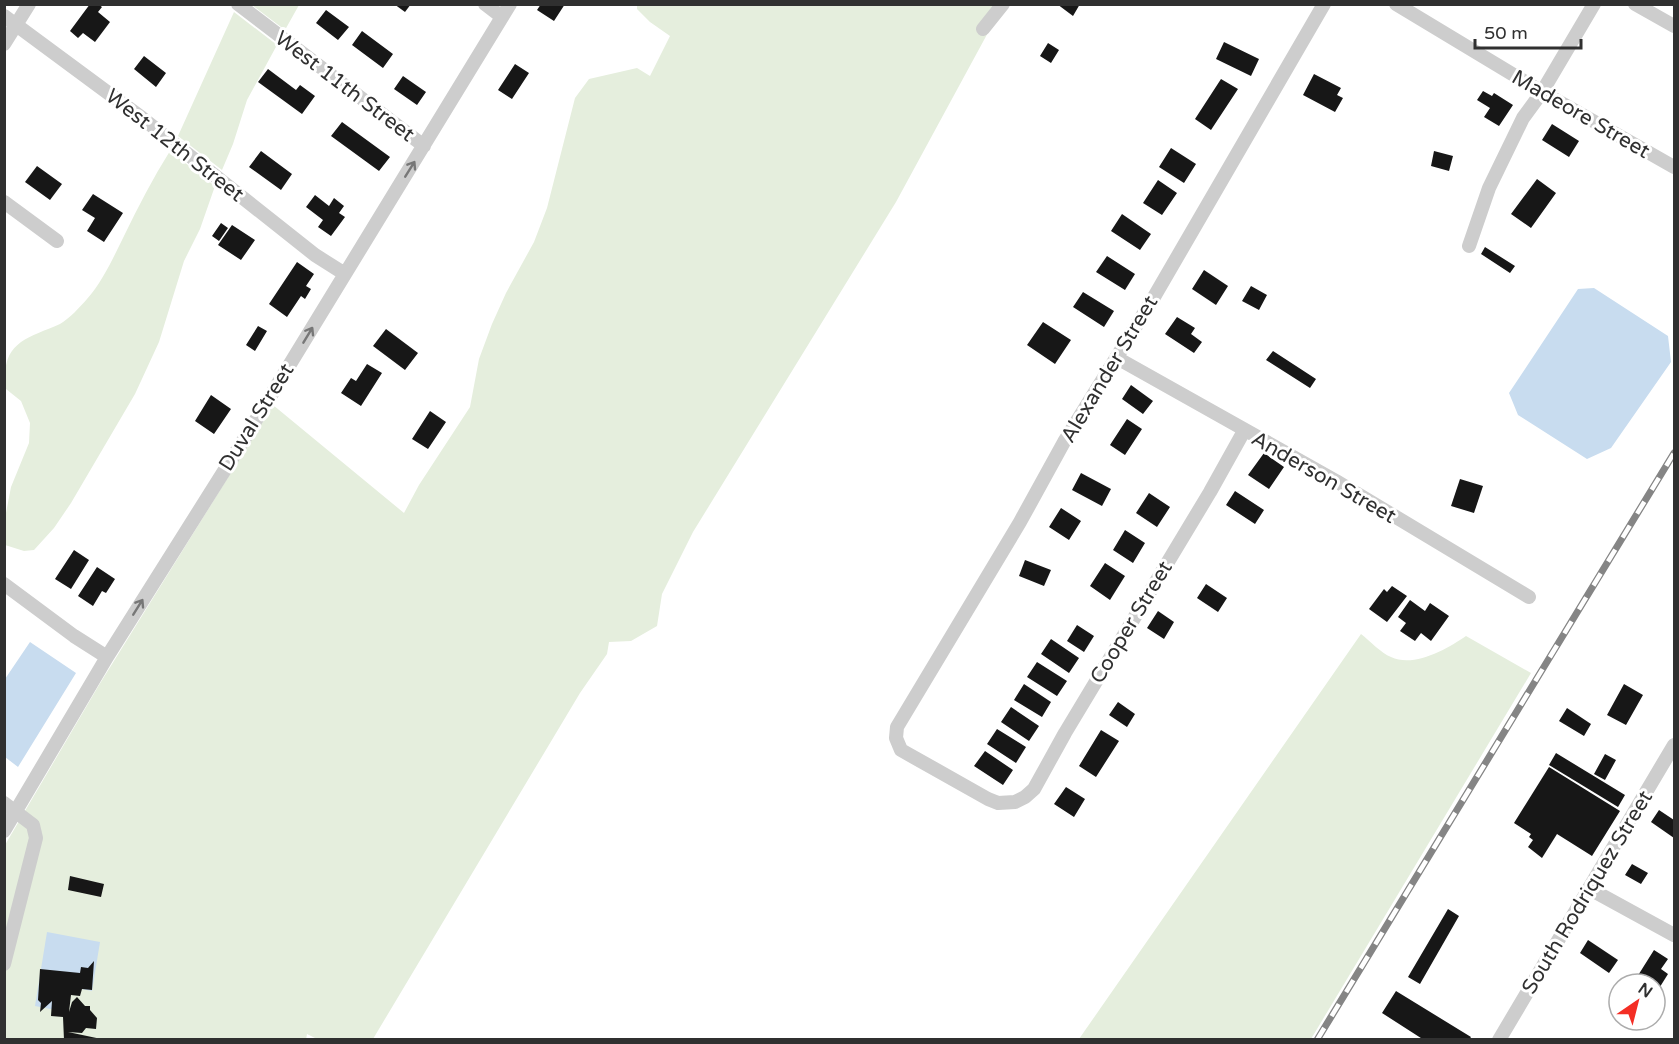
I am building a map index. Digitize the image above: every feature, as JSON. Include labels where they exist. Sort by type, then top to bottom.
[{"type":"street","points":[[4,44],[29,4]]},
{"type":"street","name":"West 11th Street","points":[[238,4],[424,146]]},
{"type":"street","points":[[485,4],[502,17]]},
{"type":"street","name":"Duval Street","points":[[4,831],[10,808],[107,657],[510,4]]},
{"type":"street","points":[[982,29],[1003,4]]},
{"type":"street","name":"Alexander Street","points":[[1010,803],[998,803],[988,799],[907,754],[897,744],[897,726],[1014,532],[1064,442],[1117,358],[1324,4]]},
{"type":"street","points":[[1469,246],[1489,188],[1523,118],[1542,92],[1593,4]]},
{"type":"street","points":[[1635,4],[1674,26]]},
{"type":"street","name":"Madeore Street","points":[[1405,7],[1542,92],[1674,167]]},
{"type":"street","name":"West 12th Street","points":[[4,16],[142,118],[315,255],[345,274]]},
{"type":"street","points":[[4,202],[57,241]]},
{"type":"street","name":"Anderson Street","points":[[1117,358],[1336,481],[1529,597]]},
{"type":"street","name":"Cooper Street","points":[[1010,803],[1025,797],[1034,789],[1244,431]]},
{"type":"street","points":[[4,584],[74,636],[107,657]]},
{"type":"street","name":"South Rodriquez Street","points":[[1499,1040],[1674,745]]},
{"type":"street","points":[[4,964],[36,838],[33,825],[10,808]]},
{"type":"street","points":[[1590,889],[1674,935]]},
{"type":"green space","points":[[252,5],[299,5],[285,30]]},
{"type":"green space","points":[[637,5],[1003,5],[896,202],[693,532],[662,594],[657,626],[631,641],[609,642],[607,654],[580,693],[373,1039],[317,1039],[307,1034],[306,1040],[5,1040],[5,845],[99,685],[273,405],[404,513],[419,485],[470,407],[479,359],[492,324],[534,242],[547,208],[575,98],[589,79],[637,68],[650,76],[670,36],[650,22],[637,9]]},
{"type":"green space","points":[[234,12],[277,45],[247,100],[222,170],[178,136]]},
{"type":"green space","points":[[170,151],[215,186],[200,229],[184,261],[159,342],[135,394],[54,528],[34,550],[24,551],[5,545],[6,513],[11,487],[29,443],[30,423],[21,401],[6,389],[7,361],[18,344],[63,322],[93,292]]},
{"type":"green space","points":[[1361,634],[1379,650],[1400,660],[1430,656],[1466,636],[1531,673],[1311,1039],[1079,1039]]},
{"type":"water","points":[[1594,288],[1668,336],[1671,362],[1611,448],[1587,459],[1518,415],[1509,393],[1578,289]]},
{"type":"water","points":[[30,642],[76,673],[18,767],[5,757],[5,679]]},
{"type":"water","points":[[47,932],[100,942],[92,991],[50,983],[66,1012],[35,1006]]},
{"type":"building","points":[[90,4],[98,4],[102,7],[98,12],[110,22],[95,42],[83,33],[78,38],[70,31]]},
{"type":"building","points":[[394,4],[411,4],[405,12]]},
{"type":"building","points":[[541,4],[565,4],[554,21],[537,10]]},
{"type":"building","points":[[1057,4],[1080,4],[1073,16]]},
{"type":"building","points":[[326,10],[349,27],[338,40],[316,23]]},
{"type":"building","points":[[362,31],[393,54],[383,68],[352,45]]},
{"type":"building","points":[[1224,42],[1259,59],[1251,76],[1216,59]]},
{"type":"building","points":[[1048,43],[1059,50],[1051,63],[1040,56]]},
{"type":"building","points":[[144,56],[166,73],[156,87],[134,69]]},
{"type":"building","points":[[515,64],[529,73],[512,99],[498,90]]},
{"type":"building","points":[[268,69],[296,90],[300,85],[315,96],[302,114],[258,82]]},
{"type":"building","points":[[1314,74],[1341,88],[1337,95],[1343,98],[1335,112],[1303,95]]},
{"type":"building","points":[[403,76],[426,92],[417,105],[394,89]]},
{"type":"building","points":[[1221,79],[1238,89],[1211,130],[1195,119]]},
{"type":"building","points":[[1483,91],[1492,96],[1494,93],[1513,105],[1499,126],[1484,117],[1490,108],[1477,100]]},
{"type":"building","points":[[342,122],[390,157],[379,171],[331,136]]},
{"type":"building","points":[[1552,124],[1579,141],[1569,157],[1542,140]]},
{"type":"building","points":[[1171,148],[1196,164],[1184,183],[1159,167]]},
{"type":"building","points":[[261,151],[292,174],[281,190],[249,167]]},
{"type":"building","points":[[1434,151],[1453,156],[1449,171],[1431,166]]},
{"type":"building","points":[[37,166],[62,184],[50,200],[25,182]]},
{"type":"building","points":[[1537,179],[1556,193],[1531,228],[1511,214]]},
{"type":"building","points":[[1158,180],[1177,193],[1162,215],[1143,203]]},
{"type":"building","points":[[93,194],[123,213],[104,242],[87,231],[95,218],[82,210]]},
{"type":"building","points":[[315,195],[329,206],[334,198],[344,206],[339,213],[345,217],[331,236],[318,227],[323,220],[306,207]]},
{"type":"building","points":[[1122,214],[1151,234],[1140,250],[1111,231]]},
{"type":"building","points":[[221,223],[228,228],[219,241],[212,236]]},
{"type":"building","points":[[232,225],[255,240],[241,260],[218,245]]},
{"type":"building","points":[[1485,247],[1515,266],[1510,273],[1481,254]]},
{"type":"building","points":[[1107,256],[1135,274],[1125,290],[1096,272]]},
{"type":"building","points":[[297,262],[314,274],[306,286],[311,289],[305,299],[301,296],[287,317],[269,304]]},
{"type":"building","points":[[1204,270],[1228,286],[1216,305],[1192,289]]},
{"type":"building","points":[[1251,286],[1267,295],[1259,310],[1242,301]]},
{"type":"building","points":[[1083,292],[1114,311],[1104,327],[1073,307]]},
{"type":"building","points":[[1177,317],[1195,328],[1191,334],[1202,342],[1194,353],[1165,334]]},
{"type":"building","points":[[1043,322],[1071,340],[1055,364],[1027,345]]},
{"type":"building","points":[[258,326],[267,331],[255,351],[246,345]]},
{"type":"building","points":[[386,329],[418,353],[405,370],[373,346]]},
{"type":"building","points":[[1273,351],[1316,379],[1310,388],[1266,360]]},
{"type":"building","points":[[367,364],[382,373],[361,406],[341,393],[351,378],[356,381]]},
{"type":"building","points":[[1131,385],[1153,401],[1143,414],[1122,399]]},
{"type":"building","points":[[211,395],[231,409],[214,434],[195,421]]},
{"type":"building","points":[[430,411],[446,422],[428,449],[412,439]]},
{"type":"building","points":[[1127,419],[1142,429],[1125,455],[1110,445]]},
{"type":"building","points":[[1264,453],[1284,467],[1269,489],[1248,475]]},
{"type":"building","points":[[1081,473],[1111,489],[1102,506],[1072,490]]},
{"type":"building","points":[[1460,479],[1483,486],[1474,513],[1451,506]]},
{"type":"building","points":[[1235,491],[1264,510],[1255,524],[1226,505]]},
{"type":"building","points":[[1149,493],[1170,507],[1157,527],[1136,513]]},
{"type":"building","points":[[1061,508],[1081,521],[1069,540],[1049,527]]},
{"type":"building","points":[[1125,530],[1145,543],[1133,563],[1113,550]]},
{"type":"building","points":[[74,550],[89,560],[71,589],[55,579]]},
{"type":"building","points":[[1025,560],[1051,570],[1044,586],[1019,576]]},
{"type":"building","points":[[1105,563],[1125,576],[1110,600],[1090,586]]},
{"type":"building","points":[[97,567],[115,579],[106,593],[102,591],[93,606],[78,596]]},
{"type":"building","points":[[1206,584],[1227,598],[1218,612],[1197,598]]},
{"type":"building","points":[[1392,586],[1407,596],[1387,622],[1369,609],[1384,589],[1387,592]]},
{"type":"building","points":[[1410,600],[1425,611],[1430,603],[1449,616],[1431,641],[1421,633],[1415,641],[1400,631],[1406,623],[1398,617]]},
{"type":"building","points":[[1158,611],[1174,622],[1164,639],[1147,628]]},
{"type":"building","points":[[1077,625],[1094,636],[1084,652],[1067,641]]},
{"type":"building","points":[[1051,639],[1079,658],[1069,673],[1041,654]]},
{"type":"building","points":[[1037,662],[1067,681],[1057,696],[1027,677]]},
{"type":"building","points":[[1024,684],[1051,702],[1042,717],[1014,700]]},
{"type":"building","points":[[1624,684],[1643,695],[1626,725],[1607,715]]},
{"type":"building","points":[[1118,702],[1135,714],[1127,727],[1109,715]]},
{"type":"building","points":[[1011,707],[1039,726],[1029,741],[1001,722]]},
{"type":"building","points":[[1567,708],[1591,724],[1584,736],[1559,721]]},
{"type":"building","points":[[997,729],[1026,747],[1016,763],[987,744]]},
{"type":"building","points":[[1101,730],[1119,741],[1096,777],[1079,766]]},
{"type":"building","points":[[985,751],[1013,770],[1003,785],[974,766]]},
{"type":"building","points":[[1556,753],[1625,795],[1618,807],[1549,765]]},
{"type":"building","points":[[1605,754],[1616,760],[1605,780],[1594,774]]},
{"type":"building","points":[[1549,767],[1620,811],[1592,856],[1557,834],[1542,858],[1528,847],[1533,840],[1529,837],[1531,834],[1514,823]]},
{"type":"building","points":[[1066,787],[1085,799],[1074,817],[1054,804]]},
{"type":"building","points":[[1659,810],[1674,820],[1674,838],[1651,822]]},
{"type":"building","points":[[1632,864],[1648,873],[1641,884],[1625,875]]},
{"type":"building","points":[[70,876],[104,884],[101,897],[68,890]]},
{"type":"building","points":[[1448,909],[1459,916],[1420,984],[1408,977]]},
{"type":"building","points":[[1588,940],[1618,960],[1608,972],[1580,953]]},
{"type":"building","points":[[1654,950],[1668,959],[1661,969],[1665,972],[1640,972]]},
{"type":"building","points":[[94,961],[92,990],[82,989],[80,996],[71,995],[69,1012],[72,1002],[77,997],[85,1006],[90,1006],[90,1010],[97,1018],[96,1029],[86,1028],[82,1033],[68,1032],[106,1040],[64,1040],[63,1017],[51,1016],[52,1001],[40,1012],[41,1003],[38,1000],[40,969],[80,973],[81,967],[88,968]]},
{"type":"building","points":[[1396,991],[1471,1037],[1469,1040],[1424,1040],[1382,1013]]},
{"type":"railway","points":[[1317,1040],[1674,453]]}]
